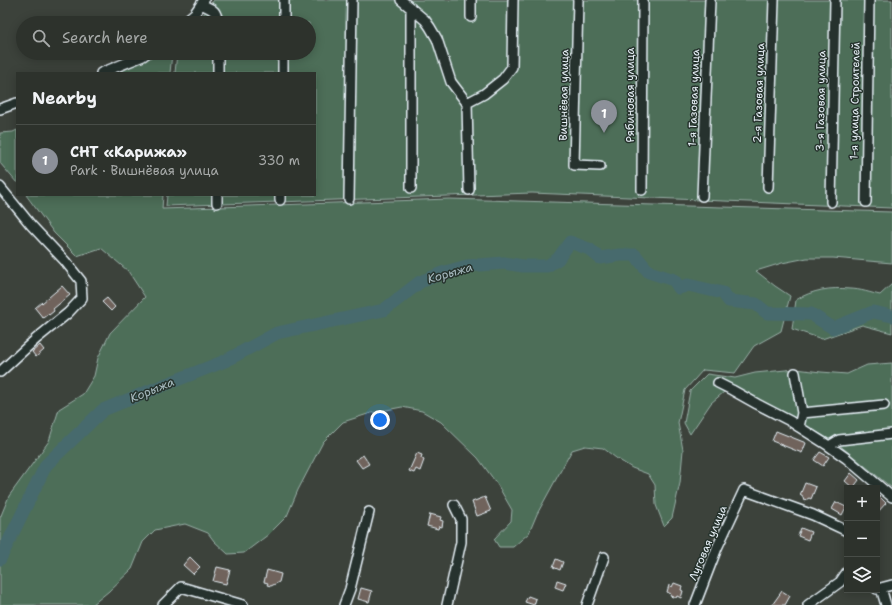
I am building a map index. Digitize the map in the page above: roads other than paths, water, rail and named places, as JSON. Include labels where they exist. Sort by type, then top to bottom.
[{"type":"street","points":[[284,0],[284,16]]},
{"type":"street","points":[[349,199],[352,0]]},
{"type":"street","points":[[401,0],[425,20],[430,27],[437,39],[451,82],[467,103],[469,190]]},
{"type":"street","points":[[471,0],[471,16]]},
{"type":"street","points":[[467,103],[484,94],[503,79],[512,67],[513,0]]},
{"type":"street","name":"Вишнёвая улица","points":[[578,0],[574,165],[600,166]]},
{"type":"street","name":"Рябиновая улица","points":[[642,190],[643,0]]},
{"type":"street","name":"1-я Газовая улица","points":[[702,196],[710,0]]},
{"type":"street","name":"2-я Газовая улица","points":[[768,187],[774,0]]},
{"type":"street","name":"3-я Газовая улица","points":[[831,202],[835,0]]},
{"type":"street","name":"1-я улица Строителей","points":[[866,202],[869,0]]},
{"type":"street","points":[[191,16],[203,2],[216,13],[217,16]]},
{"type":"street","points":[[410,8],[411,188]]},
{"type":"street","points":[[103,72],[133,60]]},
{"type":"street","points":[[218,60],[218,72]]},
{"type":"street","points":[[283,60],[283,72]]},
{"type":"street","points":[[0,109],[16,103]]},
{"type":"street","points":[[0,186],[31,225],[65,261],[82,282],[82,298],[68,313],[36,339],[0,372]]},
{"type":"street","points":[[795,372],[802,413],[798,428]]},
{"type":"street","points":[[718,383],[790,421],[798,428],[829,446],[846,458],[892,498]]},
{"type":"street","points":[[802,413],[884,405]]},
{"type":"street","points":[[829,446],[839,440],[892,434]]},
{"type":"street","name":"Луговая улица","points":[[695,605],[717,548],[744,490],[813,515],[844,530]]},
{"type":"street","points":[[447,605],[461,542],[462,519],[454,505]]},
{"type":"street","points":[[344,605],[350,589],[369,512]]},
{"type":"street","points":[[587,605],[604,558]]},
{"type":"street","points":[[808,605],[844,582]]},
{"type":"street","points":[[880,588],[892,585]]},
{"type":"street","points":[[163,605],[181,587],[243,605]]},
{"type":"street","points":[[880,590],[886,605]]},
{"type":"waterway","name":"Корыжа","points":[[0,559],[46,465],[103,410],[225,361],[277,333],[384,310],[420,282],[442,273],[467,266],[504,263],[523,266],[547,266],[558,259],[570,242],[589,249],[600,258],[620,255],[635,255],[649,272],[674,280],[679,288],[688,285],[723,293],[729,301],[756,304],[767,313],[811,314],[833,328],[873,312],[892,316]]},
{"type":"place","name":"СНТ «Карижа»","points":[[604,133]]}]
